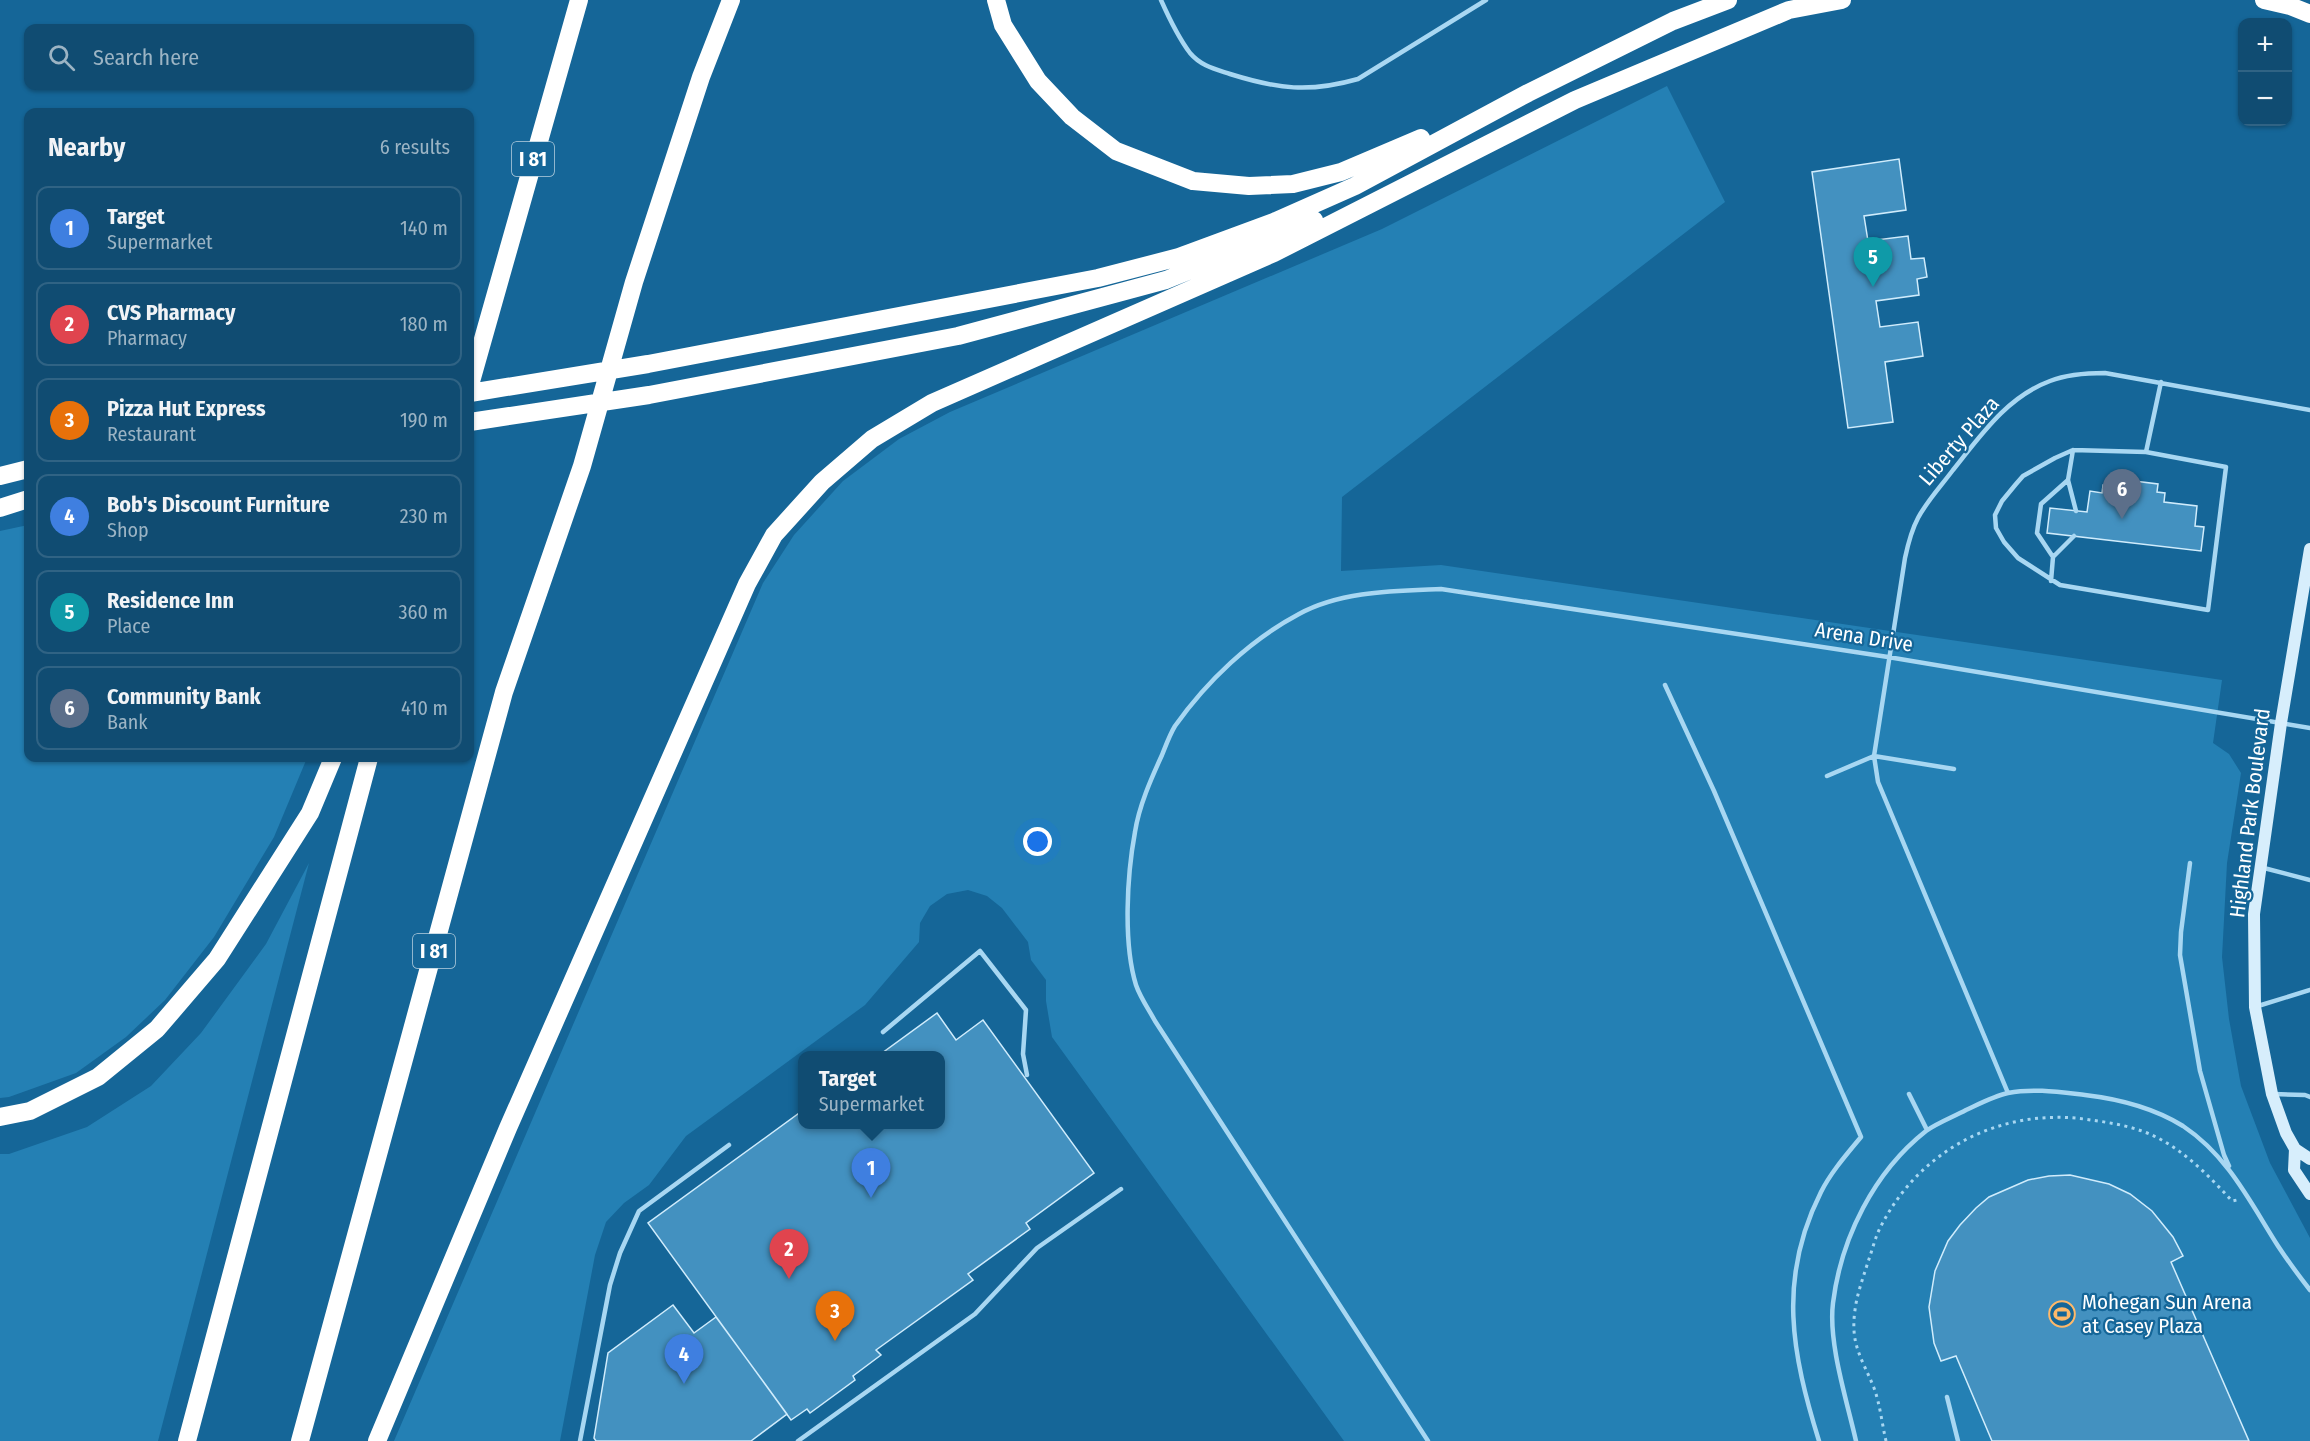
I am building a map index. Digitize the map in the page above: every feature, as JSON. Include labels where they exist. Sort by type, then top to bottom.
[{"type":"highway","name":"I 81","points":[[474,370],[579,0]]},
{"type":"highway","name":"I 81","points":[[300,1441],[504,692],[582,466],[634,282],[701,77],[731,0]]},
{"type":"highway","points":[[996,0],[1003,25],[1038,81],[1072,117],[1116,151],[1192,181],[1249,186],[1293,184],[1341,172],[1528,93]]},
{"type":"highway","points":[[474,392],[648,364],[1075,282],[1179,257],[1276,221],[1355,186],[1528,93],[1673,21],[1728,0]]},
{"type":"highway","points":[[377,1441],[508,1128],[747,585],[774,535],[822,482],[872,439],[932,403],[1274,253],[1575,100],[1789,10],[1842,0]]},
{"type":"highway","points":[[2264,0],[2290,6],[2310,14]]},
{"type":"highway","points":[[474,421],[649,395],[958,336],[1166,280],[1339,211],[1540,118]]},
{"type":"highway","points":[[0,476],[24,470]]},
{"type":"highway","points":[[0,508],[24,500]]},
{"type":"highway","points":[[0,1117],[30,1111],[99,1077],[157,1029],[218,959],[310,813],[331,762]]},
{"type":"highway","points":[[188,1441],[368,762]]},
{"type":"main road","name":"Highland Park Boulevard","points":[[2310,549],[2281,723],[2254,914],[2255,1007],[2272,1094],[2286,1133],[2295,1149],[2294,1170],[2310,1194]]},
{"type":"main road","points":[[2295,1149],[2310,1159]]},
{"type":"lane","points":[[1161,0],[1171,22],[1191,53],[1205,66],[1265,85],[1312,88],[1336,86],[1358,79],[1486,0]]},
{"type":"lane","name":"Liberty Plaza","points":[[2008,1093],[1878,782],[1874,756],[1888,657],[1905,558],[1917,519],[1996,416],[2023,395],[2050,381],[2078,374],[2105,373],[2310,410]]},
{"type":"lane","points":[[2146,453],[2161,382]]},
{"type":"lane","points":[[2073,450],[2068,480],[2076,511]]},
{"type":"lane","points":[[2073,450],[2146,453],[2226,466],[2208,610],[2060,585],[2018,558],[2004,542],[1996,528],[1995,515],[2002,501],[2023,476],[2073,450]]},
{"type":"lane","points":[[2051,581],[2053,557],[2037,533],[2041,504],[2068,480]]},
{"type":"lane","points":[[2053,557],[2074,536]]},
{"type":"lane","name":"Arena Drive","points":[[1428,1441],[1155,1021],[1136,987],[1130,958],[1128,931],[1135,830],[1151,778],[1174,728],[1213,679],[1263,637],[1300,613],[1340,599],[1383,592],[1441,589],[1888,657],[2310,728]]},
{"type":"lane","points":[[1665,685],[1714,791],[1861,1137],[1821,1192],[1804,1234],[1796,1273],[1793,1325],[1796,1352],[1800,1377],[1819,1441]]},
{"type":"lane","points":[[1827,776],[1874,756],[1954,769]]},
{"type":"lane","points":[[2190,863],[2180,955],[2200,1071],[2224,1155],[2278,1246],[2310,1290]]},
{"type":"lane","points":[[2259,867],[2310,880]]},
{"type":"lane","points":[[883,1032],[980,951],[1026,1010],[1023,1054],[1027,1075]]},
{"type":"lane","points":[[2255,1007],[2310,990]]},
{"type":"lane","points":[[1856,1441],[1832,1330],[1838,1273],[1858,1216],[1875,1188],[1897,1159],[1927,1130],[1983,1102],[2008,1093],[2051,1090],[2099,1096],[2130,1103],[2161,1114],[2204,1141],[2235,1176]]},
{"type":"lane","points":[[1909,1094],[1927,1130]]},
{"type":"lane","points":[[2272,1094],[2310,1097]]},
{"type":"lane","points":[[580,1441],[610,1285],[620,1253],[639,1210],[729,1145]]},
{"type":"lane","points":[[798,1441],[975,1314],[1037,1248],[1121,1189]]},
{"type":"lane","points":[[1947,1397],[1958,1441]]},
{"type":"path","points":[[1886,1441],[1874,1389],[1861,1362],[1854,1333],[1855,1309],[1880,1229],[1900,1195],[1924,1169],[1953,1146],[1980,1132],[2008,1122],[2040,1117],[2069,1116],[2101,1121],[2131,1127],[2157,1137],[2201,1168],[2232,1201],[2249,1198]]},
{"type":"shaded area","points":[[1667,86],[1725,202],[1342,497],[1341,571],[1441,565],[2222,680],[2213,743],[2229,754],[2241,773],[2227,863],[2222,957],[2229,1019],[2241,1086],[2270,1163],[2310,1238],[2310,1441],[1344,1441],[1052,1037],[1046,1001],[1046,980],[1031,960],[1028,942],[1002,908],[987,896],[968,890],[947,894],[930,906],[920,923],[919,942],[865,1005],[802,1051],[798,1051],[798,1054],[686,1136],[649,1185],[624,1203],[606,1222],[595,1255],[560,1441],[394,1441],[763,583],[794,535],[843,481],[899,439],[950,412],[1382,229]]},
{"type":"shaded area","points":[[24,526],[24,762],[305,762],[274,837],[214,937],[165,1000],[126,1037],[76,1073],[9,1097],[0,1098],[0,531]]},
{"type":"shaded area","points":[[309,863],[158,1441],[0,1441],[0,1154],[9,1154],[87,1127],[151,1086],[201,1033],[266,944]]},
{"type":"building","points":[[1899,159],[1906,210],[1864,216],[1868,241],[1908,236],[1911,259],[1924,258],[1927,277],[1917,279],[1919,295],[1876,301],[1880,327],[1918,322],[1923,356],[1885,362],[1893,422],[1848,428],[1812,172]]},
{"type":"building","points":[[2110,478],[2158,484],[2157,492],[2165,493],[2164,502],[2197,506],[2195,526],[2204,527],[2201,551],[2047,533],[2050,508],[2087,512],[2090,491],[2102,493],[2103,485],[2109,486]]},
{"type":"building","points":[[937,1013],[956,1040],[983,1020],[1094,1173],[1026,1223],[1030,1229],[968,1274],[973,1280],[876,1350],[881,1355],[853,1376],[855,1380],[810,1413],[807,1409],[791,1420],[648,1223],[798,1114],[798,1129],[945,1129],[945,1051],[885,1051]]},
{"type":"building","name":"Mohegan Sun Arena at Casey Plaza","points":[[2070,1175],[2109,1184],[2130,1194],[2152,1211],[2173,1237],[2183,1256],[2171,1262],[2249,1441],[1992,1441],[1956,1356],[1941,1361],[1934,1343],[1929,1307],[1935,1271],[1948,1241],[1960,1225],[1989,1197],[2028,1180]]},
{"type":"building","points":[[673,1305],[694,1333],[716,1317],[787,1414],[751,1441],[596,1441],[594,1438],[608,1353]]},
{"type":"place","name":"Residence Inn","points":[[1873,287]]},
{"type":"place","name":"Community Bank","points":[[2122,519]]},
{"type":"place","name":"Target","points":[[871,1198]]},
{"type":"place","name":"CVS Pharmacy","points":[[789,1279]]},
{"type":"place","name":"Mohegan Sun Arena at Casey Plaza","points":[[2062,1314]]},
{"type":"place","name":"Pizza Hut Express","points":[[835,1341]]},
{"type":"place","name":"Bob's Discount Furniture","points":[[684,1384]]}]
